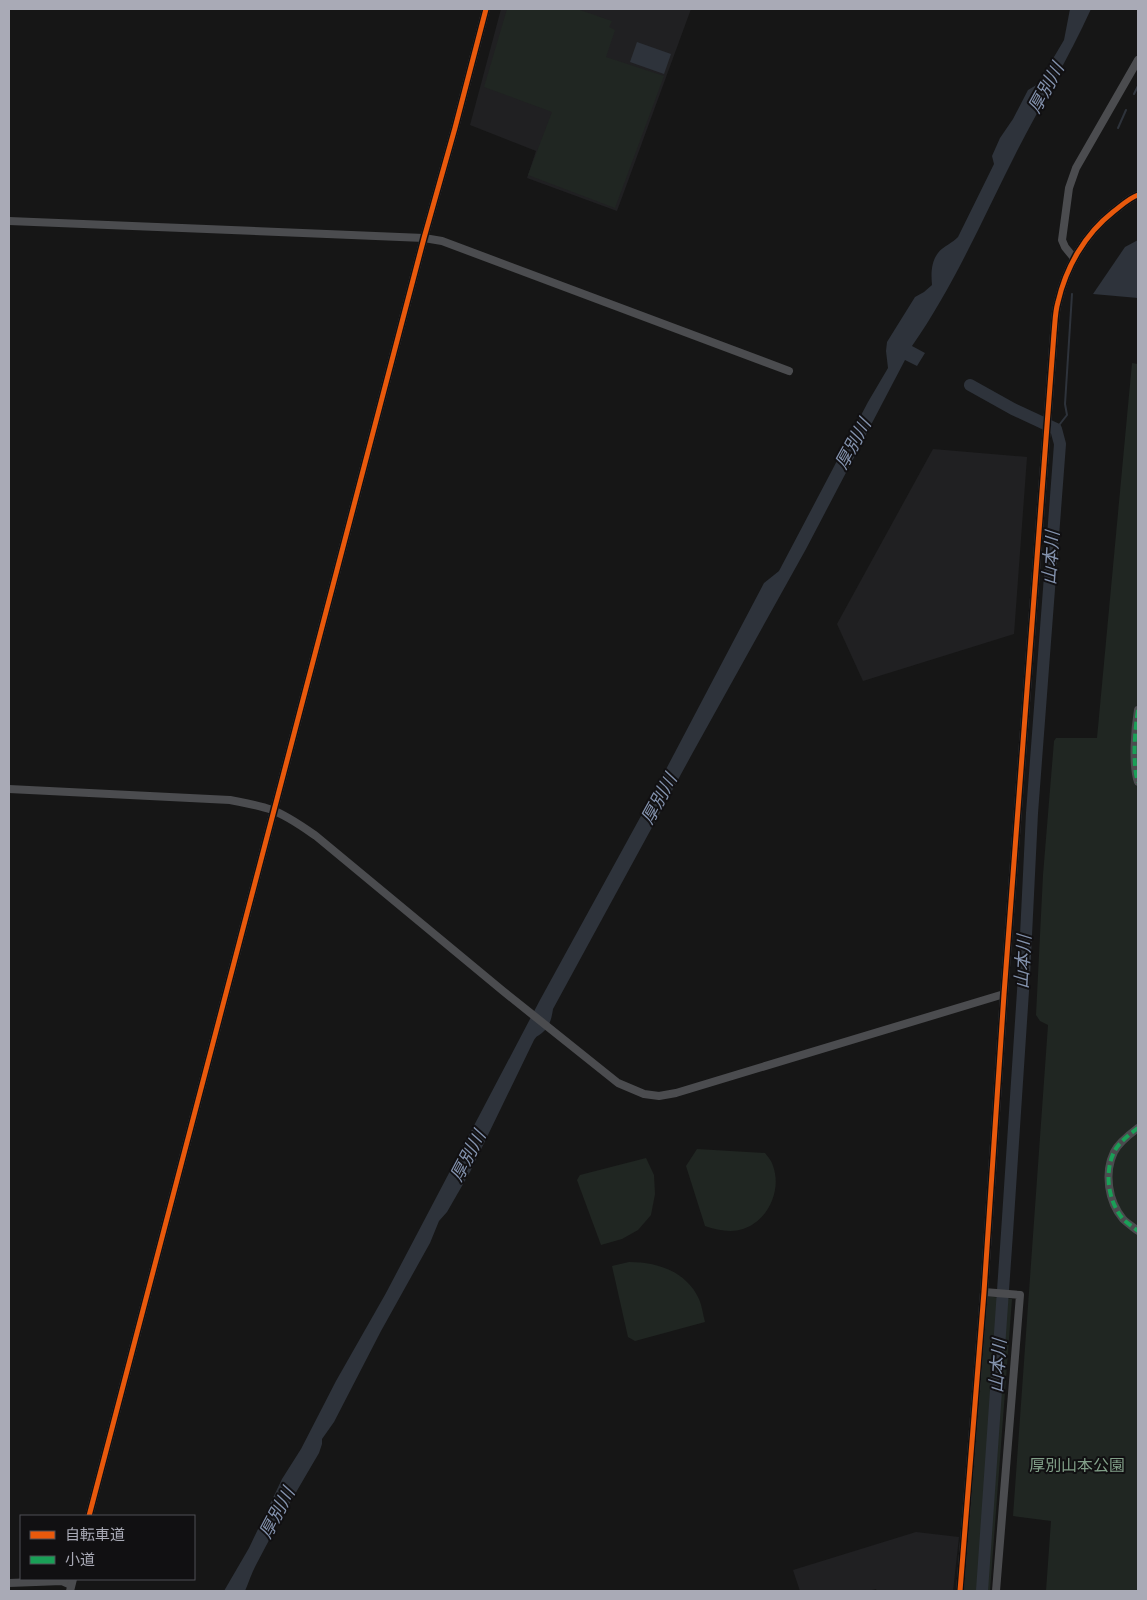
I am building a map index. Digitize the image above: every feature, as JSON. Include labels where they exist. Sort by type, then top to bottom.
[{"type":"street","points":[[89,1515],[424,238],[486,9]]},
{"type":"street","points":[[1074,258],[1062,240],[1065,210],[1076,168],[1138,60]]},
{"type":"street","points":[[960,1591],[1057,303],[1074,258],[1100,222],[1138,195]]},
{"type":"street","points":[[9,221],[424,238],[442,241],[789,371]]},
{"type":"street","points":[[1138,710],[1135,768],[1138,782]]},
{"type":"street","points":[[9,789],[230,800],[254,804],[274,811],[316,836],[503,991],[618,1083],[644,1094],[659,1096],[676,1093],[1004,994]]},
{"type":"street","points":[[1137,1126],[1114,1152],[1109,1171],[1109,1187],[1114,1202],[1123,1218],[1138,1231]]},
{"type":"street","points":[[984,1292],[1017,1295],[996,1591]]},
{"type":"street","points":[[55,1591],[58,1581]]},
{"type":"street","points":[[9,1583],[62,1581],[71,1585]]},
{"type":"shaded area","points":[[501,9],[691,9],[617,211],[527,178],[536,151],[470,125]]},
{"type":"shaded area","points":[[933,449],[1027,457],[1014,634],[863,681],[837,624]]},
{"type":"shaded area","points":[[916,1532],[959,1537],[953,1591],[877,1591],[876,1589],[869,1591],[800,1591],[793,1570]]},
{"type":"green space","points":[[507,9],[577,9],[612,21],[609,27],[615,30],[606,57],[664,76],[615,208],[528,175],[552,112],[484,87]]},
{"type":"green space","name":"厚別山本公園","points":[[1132,363],[1138,364],[1138,1591],[1046,1591],[1051,1521],[1013,1516],[1048,1025],[1040,1021],[1036,1015],[1043,875],[1054,741],[1056,738],[1097,738]]},
{"type":"green space","points":[[697,1149],[765,1153],[770,1159],[775,1175],[776,1185],[774,1194],[766,1212],[752,1225],[734,1231],[719,1230],[705,1226],[686,1166]]},
{"type":"green space","points":[[646,1158],[654,1175],[655,1194],[651,1215],[638,1230],[622,1239],[601,1245],[577,1180],[580,1175]]},
{"type":"green space","points":[[629,1262],[660,1266],[687,1281],[699,1299],[705,1322],[635,1341],[628,1337],[612,1266]]},
{"type":"green space","points":[[984,1296],[1012,1299],[990,1591],[964,1591]]},
{"type":"water","name":"厚別川","points":[[1070,9],[1091,9],[955,275],[912,346],[925,353],[917,366],[905,360],[806,549],[553,1009],[549,1024],[534,1040],[470,1172],[447,1212],[439,1221],[430,1243],[381,1331],[334,1422],[322,1439],[319,1453],[264,1549],[245,1591],[224,1591],[249,1548],[282,1479],[301,1449],[336,1381],[386,1293],[540,1000],[653,794],[764,583],[779,571],[868,402],[888,368],[887,342],[915,297],[932,285],[934,260],[943,248],[958,237],[994,164],[992,156],[1000,138],[1013,119],[1028,90],[1038,84],[1064,40]]},
{"type":"water","points":[[637,42],[671,54],[664,74],[630,62]]},
{"type":"water","points":[[1138,240],[1138,298],[1093,294],[1125,247]]},
{"type":"waterway","points":[[1134,94],[1138,86]]},
{"type":"waterway","points":[[1118,128],[1126,110]]},
{"type":"waterway","points":[[1056,429],[1067,415],[1065,404],[1072,294]]},
{"type":"waterway","name":"山本川","points":[[970,385],[1013,409],[1056,429],[1060,444],[1032,813],[1024,976],[982,1591]]},
{"type":"marked path","points":[[1138,710],[1135,736],[1136,775],[1138,782]]},
{"type":"marked path","points":[[1138,1128],[1116,1148],[1111,1160],[1108,1178],[1111,1195],[1118,1212],[1123,1219],[1138,1231]]},
{"type":"cycle path","points":[[89,1515],[424,238],[486,9]]},
{"type":"cycle path","points":[[960,1591],[1057,306],[1066,276],[1085,241],[1103,221],[1125,202],[1138,195]]}]
